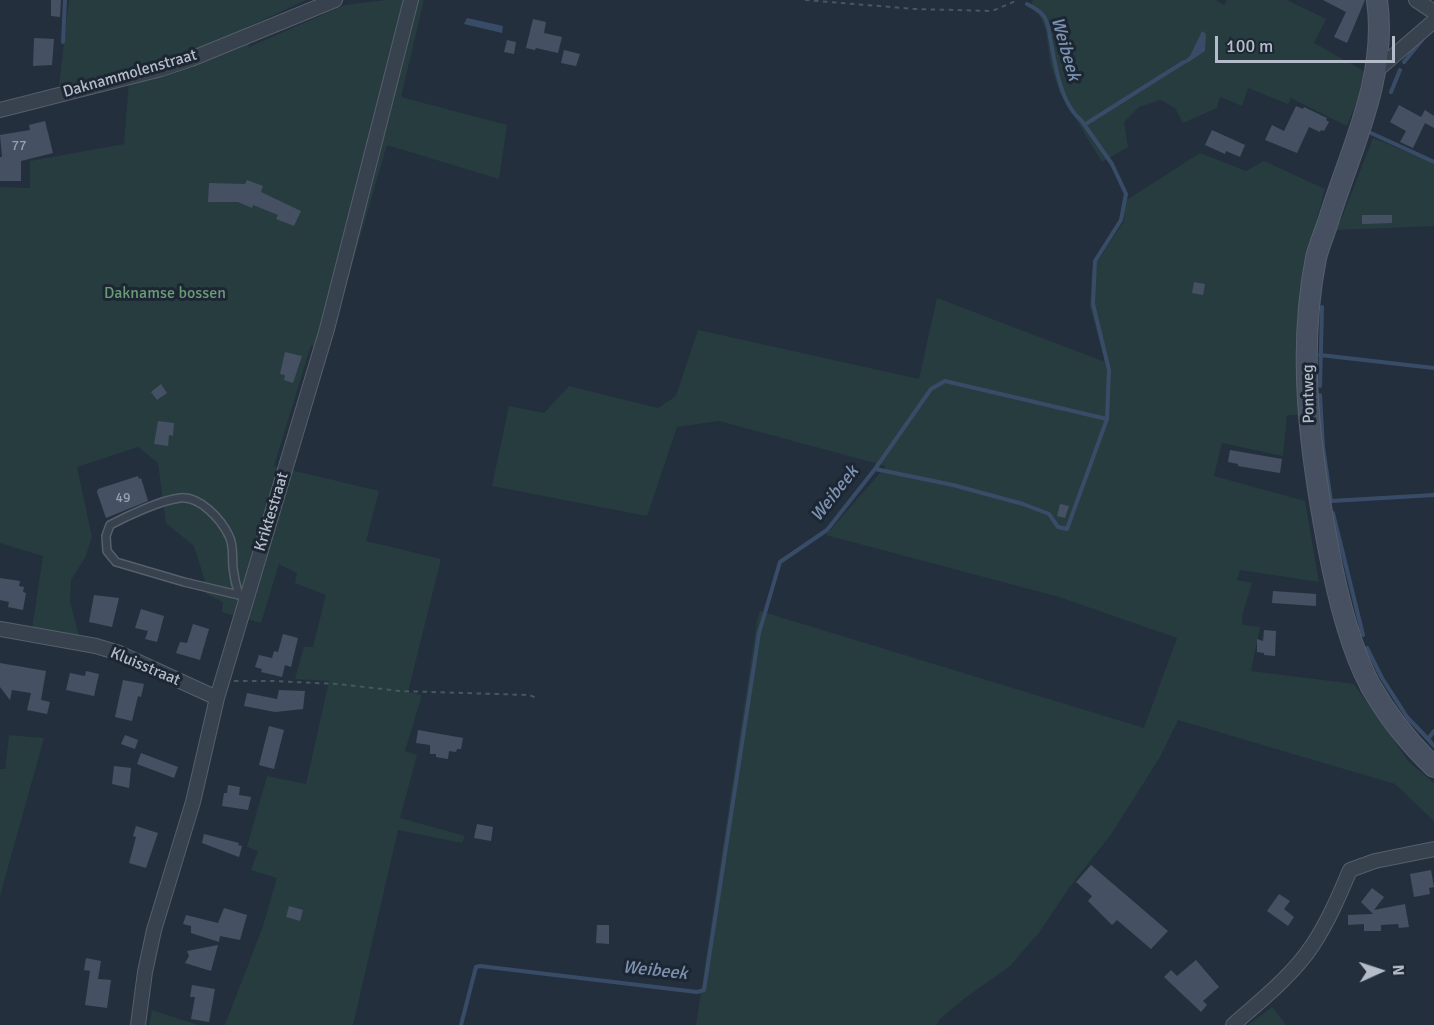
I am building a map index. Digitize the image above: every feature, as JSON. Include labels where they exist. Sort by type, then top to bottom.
[{"type":"street","name":"Kriktestraat","points":[[138,1025],[145,972],[154,930],[193,802],[243,596],[327,328],[411,0]]},
{"type":"street","name":"Pontweg","points":[[1377,0],[1379,39],[1376,71],[1368,107],[1343,174],[1317,257],[1309,320],[1307,388],[1310,438],[1335,581],[1351,636],[1369,683],[1389,715],[1416,750],[1434,767]]},
{"type":"street","points":[[1416,0],[1434,12]]},
{"type":"street","name":"Daknammolenstraat","points":[[0,110],[161,69],[191,59],[330,1]]},
{"type":"street","points":[[1376,71],[1434,21]]},
{"type":"street","name":"Kluisstraat","points":[[0,629],[96,646],[119,653],[217,698]]},
{"type":"street","points":[[1233,1025],[1274,989],[1312,947],[1334,907],[1350,870],[1376,861],[1434,849]]},
{"type":"lane","points":[[182,498],[194,501],[215,516],[229,536],[235,581],[243,596],[116,562],[107,550],[106,536],[110,525],[169,501],[182,498]]},
{"type":"path","points":[[805,0],[915,9],[992,11],[1018,0]]},
{"type":"path","points":[[866,0],[866,5]]},
{"type":"path","points":[[222,681],[327,684],[399,691],[529,695],[537,698]]},
{"type":"green space","name":"Daknamse bossen","points":[[69,0],[306,0],[250,26],[249,47],[345,5],[385,0],[424,0],[401,97],[507,125],[499,179],[387,145],[326,354],[311,345],[274,466],[379,491],[366,541],[441,559],[408,692],[422,695],[405,751],[417,755],[400,818],[465,836],[462,843],[398,830],[353,1025],[225,1025],[263,926],[277,878],[251,870],[258,851],[247,847],[267,776],[306,784],[329,681],[295,679],[304,647],[313,647],[326,595],[295,583],[297,573],[279,564],[261,623],[222,612],[223,602],[206,594],[204,578],[194,546],[166,523],[158,463],[138,447],[77,467],[92,537],[85,558],[71,580],[70,602],[79,636],[32,629],[43,556],[0,543],[0,187],[30,188],[30,161],[124,144],[130,68],[59,86]]},
{"type":"green space","points":[[1033,0],[1216,0],[1224,5],[1227,0],[1287,0],[1326,19],[1314,43],[1364,71],[1358,98],[1347,126],[1291,98],[1288,104],[1248,88],[1242,106],[1220,97],[1217,108],[1183,123],[1175,108],[1161,100],[1139,107],[1124,122],[1128,147],[1102,162],[1060,93],[1050,63],[1046,31],[1040,16],[1030,8]]},
{"type":"green space","points":[[1373,138],[1434,163],[1434,226],[1337,230]]},
{"type":"green space","points":[[1200,153],[1246,171],[1264,161],[1325,189],[1309,250],[1299,318],[1298,415],[1287,415],[1283,456],[1222,443],[1214,476],[1305,501],[1319,582],[1240,570],[1237,580],[1252,583],[1242,616],[1243,625],[1260,627],[1251,671],[1354,684],[1409,762],[1434,783],[1434,821],[1395,784],[1178,720],[1160,757],[1112,833],[1069,888],[1038,934],[1010,966],[961,1001],[939,1020],[937,1025],[696,1025],[760,611],[1144,728],[1177,638],[1059,597],[826,535],[886,466],[719,421],[677,427],[647,516],[492,486],[509,406],[544,413],[569,386],[658,408],[676,396],[698,330],[919,379],[937,298],[1105,362],[1090,307],[1092,269],[1124,221],[1125,201]]},
{"type":"green space","points":[[9,735],[44,738],[0,896],[0,769],[5,769]]},
{"type":"green space","points":[[1272,1007],[1286,1025],[1248,1025]]},
{"type":"green space","points":[[152,1010],[198,1025],[149,1025]]},
{"type":"water","points":[[467,18],[503,26],[502,33],[464,24]]},
{"type":"water","points":[[1202,31],[1206,34],[1205,51],[1187,63],[1182,63],[1190,56]]},
{"type":"building","points":[[51,0],[61,0],[60,17],[51,16]]},
{"type":"building","points":[[1323,0],[1365,0],[1347,43],[1334,37],[1346,12]]},
{"type":"building","points":[[533,19],[546,22],[544,33],[562,37],[558,53],[526,48]]},
{"type":"building","points":[[34,38],[54,39],[52,65],[33,66]]},
{"type":"building","points":[[507,40],[516,42],[514,54],[504,52]]},
{"type":"building","points":[[564,50],[580,54],[576,66],[561,63]]},
{"type":"building","points":[[1399,105],[1421,117],[1425,110],[1434,116],[1434,128],[1425,123],[1413,148],[1400,142],[1406,131],[1390,122]]},
{"type":"building","points":[[1296,106],[1303,109],[1304,107],[1327,118],[1329,122],[1324,131],[1320,132],[1309,127],[1297,153],[1265,140],[1272,125],[1284,131]]},
{"type":"building","points":[[45,121],[53,153],[21,161],[21,181],[0,181],[0,157],[2,157],[0,135],[30,130],[29,125]]},
{"type":"building","points":[[1212,130],[1245,145],[1240,157],[1226,151],[1225,154],[1205,145]]},
{"type":"building","points":[[247,180],[263,186],[261,192],[301,211],[294,226],[276,219],[278,215],[253,205],[252,208],[238,202],[208,202],[209,183],[245,184]]},
{"type":"building","points":[[1362,215],[1392,215],[1392,223],[1362,224]]},
{"type":"building","points":[[1194,282],[1205,284],[1203,295],[1192,293]]},
{"type":"building","points":[[285,352],[302,356],[293,383],[284,380],[285,375],[280,374]]},
{"type":"building","points":[[161,384],[167,393],[157,400],[151,392]]},
{"type":"building","points":[[158,421],[174,423],[173,436],[169,435],[168,446],[154,444]]},
{"type":"building","points":[[1230,450],[1282,459],[1280,473],[1238,466],[1238,464],[1228,462]]},
{"type":"building","points":[[138,476],[139,479],[141,478],[148,501],[106,518],[98,489]]},
{"type":"building","points":[[1060,504],[1069,506],[1065,518],[1057,516]]},
{"type":"building","points":[[0,578],[20,581],[19,586],[24,587],[23,592],[26,593],[23,610],[8,607],[9,602],[0,600]]},
{"type":"building","points":[[1273,591],[1316,594],[1316,606],[1272,603]]},
{"type":"building","points":[[94,595],[119,598],[112,627],[89,622]]},
{"type":"building","points":[[141,609],[164,616],[157,642],[145,639],[148,631],[135,628]]},
{"type":"building","points":[[193,624],[209,629],[200,660],[176,653],[180,642],[187,643]]},
{"type":"building","points":[[1264,630],[1276,631],[1275,656],[1257,652],[1257,639],[1263,641]]},
{"type":"building","points":[[283,634],[298,638],[291,667],[285,665],[282,677],[261,672],[262,669],[255,667],[259,655],[272,658],[274,651],[278,652]]},
{"type":"building","points":[[0,663],[46,671],[41,700],[50,702],[47,714],[27,710],[31,693],[12,690],[10,700],[0,687]]},
{"type":"building","points":[[86,671],[99,674],[94,696],[66,690],[70,673],[85,676]]},
{"type":"building","points":[[123,680],[144,684],[141,697],[138,696],[132,721],[115,717]]},
{"type":"building","points":[[279,690],[305,691],[303,709],[275,712],[244,706],[247,693],[277,699]]},
{"type":"building","points":[[269,726],[284,730],[274,769],[259,765]]},
{"type":"building","points":[[418,730],[463,738],[461,749],[457,749],[456,752],[449,751],[448,759],[436,757],[436,754],[430,754],[430,745],[416,743]]},
{"type":"building","points":[[125,735],[138,740],[135,749],[121,744]]},
{"type":"building","points":[[141,753],[178,767],[174,778],[137,764]]},
{"type":"building","points":[[114,766],[131,768],[129,788],[112,784]]},
{"type":"building","points":[[228,785],[240,787],[239,795],[251,797],[248,810],[222,806]]},
{"type":"building","points":[[477,824],[493,827],[491,841],[474,838]]},
{"type":"building","points":[[136,826],[158,833],[146,868],[129,863],[136,837],[133,836]]},
{"type":"building","points":[[204,834],[239,843],[238,845],[242,846],[239,857],[202,843]]},
{"type":"building","points":[[1091,865],[1168,931],[1151,949],[1117,920],[1112,925],[1088,901],[1092,896],[1076,882]]},
{"type":"building","points":[[1431,870],[1434,887],[1429,888],[1430,894],[1414,897],[1410,874]]},
{"type":"building","points":[[1372,888],[1384,897],[1374,910],[1405,904],[1409,927],[1399,928],[1398,924],[1381,925],[1381,931],[1364,931],[1364,924],[1348,925],[1348,915],[1373,914],[1361,902]]},
{"type":"building","points":[[1279,894],[1290,901],[1284,909],[1294,917],[1288,926],[1267,911]]},
{"type":"building","points":[[289,906],[303,910],[300,921],[286,917]]},
{"type":"building","points":[[224,908],[247,915],[240,940],[220,936],[219,942],[191,933],[191,926],[183,924],[186,915],[218,923]]},
{"type":"building","points":[[597,925],[609,925],[609,944],[596,943]]},
{"type":"building","points":[[218,945],[211,971],[185,963],[189,956],[187,951]]},
{"type":"building","points":[[86,958],[101,961],[98,979],[111,980],[107,1008],[85,1005],[90,971],[84,970]]},
{"type":"building","points":[[1196,960],[1219,987],[1203,1001],[1207,1005],[1201,1012],[1164,977],[1171,970],[1177,976]]},
{"type":"building","points":[[192,985],[215,989],[209,1022],[191,1019],[195,997],[190,997]]},
{"type":"waterway","points":[[63,42],[65,0]]},
{"type":"waterway","name":"Weibeek","points":[[461,1025],[476,967],[480,966],[697,992],[704,990],[759,633],[780,562],[827,530],[875,469],[931,389],[945,381],[1107,419],[1109,370],[1093,304],[1095,261],[1121,220],[1126,194],[1112,164],[1068,104],[1057,73],[1046,21],[1040,12],[1027,4]]},
{"type":"waterway","points":[[1404,62],[1422,40]]},
{"type":"waterway","points":[[1084,125],[1184,62]]},
{"type":"waterway","points":[[1391,92],[1400,70]]},
{"type":"waterway","points":[[1371,133],[1434,162]]},
{"type":"waterway","points":[[1320,386],[1322,307]]},
{"type":"waterway","points":[[1320,355],[1434,368]]},
{"type":"waterway","points":[[1320,395],[1323,447],[1331,501],[1434,495]]},
{"type":"waterway","points":[[875,469],[953,485],[1023,504],[1049,514],[1058,527],[1067,529],[1107,419]]},
{"type":"waterway","points":[[1333,513],[1363,635]]},
{"type":"waterway","points":[[1367,648],[1382,678],[1407,717],[1428,739]]},
{"type":"waterway","points":[[1434,731],[1428,739],[1434,746]]}]
